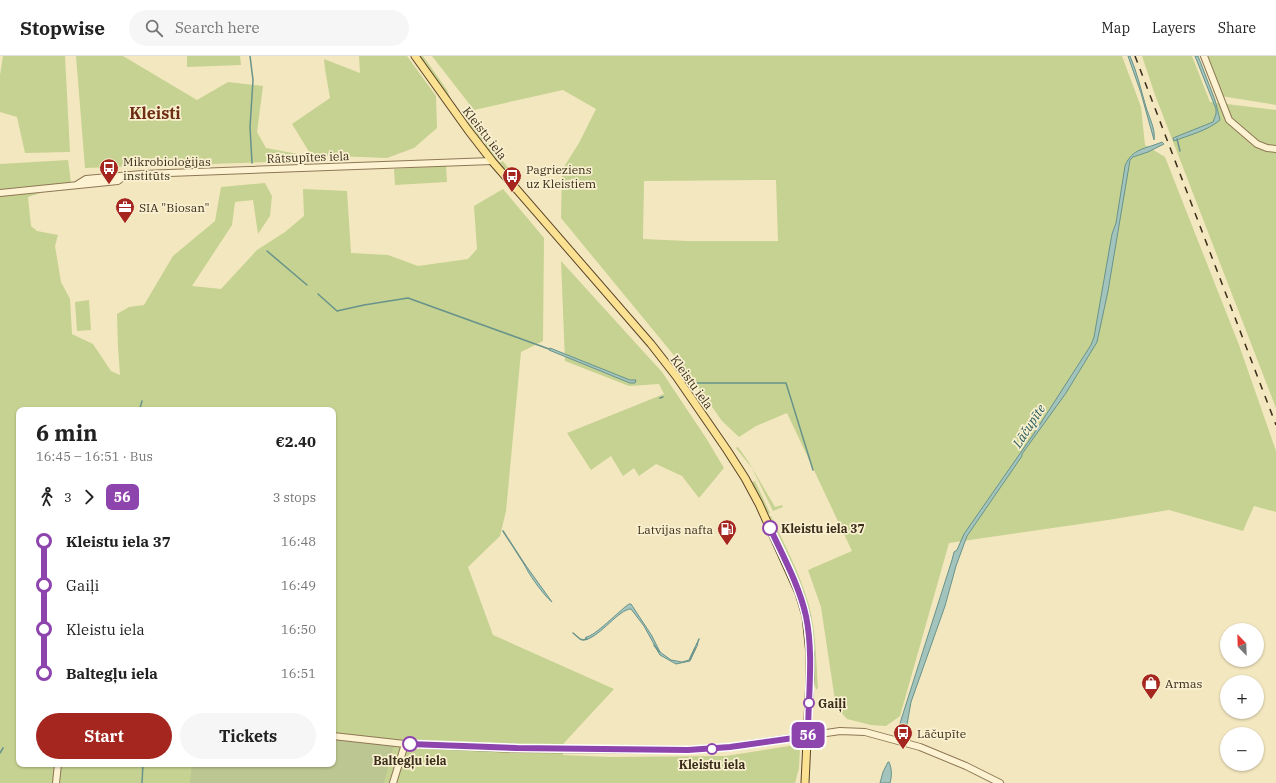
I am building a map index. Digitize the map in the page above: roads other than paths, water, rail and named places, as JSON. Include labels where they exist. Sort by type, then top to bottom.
[{"type":"main road","name":"Kleistu iela","points":[[415,56],[464,125],[492,161],[651,344],[681,384],[745,478],[759,504],[783,554],[799,593],[806,616],[810,654],[805,783]]},
{"type":"street","points":[[1204,56],[1219,98],[1229,120],[1257,144],[1266,148],[1276,149]]},
{"type":"street","name":"Rātsupītes iela","points":[[0,193],[71,186],[86,179],[125,176],[492,161]]},
{"type":"street","points":[[336,736],[405,744],[517,748],[688,750],[730,747],[840,731],[865,732],[920,747],[966,766],[1000,783]]},
{"type":"street","points":[[393,783],[405,744]]},
{"type":"street","points":[[56,783],[58,767]]},
{"type":"water","points":[[1128,56],[1130,56],[1137,75],[1153,128],[1154,140],[1141,93]]},
{"type":"water","points":[[1195,56],[1198,56],[1215,100],[1220,120],[1204,130],[1174,141],[1173,138],[1213,122],[1216,114],[1216,109]]},
{"type":"water","name":"Lāčupīte","points":[[1162,142],[1164,144],[1133,157],[1130,160],[1108,291],[1097,342],[1066,393],[1022,454],[967,536],[956,566],[945,606],[911,702],[906,730],[899,729],[954,552],[957,550],[964,534],[1035,432],[1091,345],[1094,337],[1112,234],[1116,223],[1125,166],[1131,156],[1136,152]]},
{"type":"water","points":[[550,348],[630,380],[636,380],[635,383],[630,383],[549,350]]},
{"type":"water","points":[[524,563],[552,602],[536,584]]},
{"type":"water","points":[[629,604],[631,604],[652,636],[660,652],[671,660],[682,662],[689,660],[697,643],[698,644],[690,661],[676,664],[660,655],[644,626],[631,609],[621,613],[591,638],[585,640],[586,637],[595,633]]},
{"type":"water","points":[[888,762],[891,770],[890,783],[880,783],[883,772]]},
{"type":"waterway","points":[[250,56],[253,80],[250,127],[252,163]]},
{"type":"waterway","points":[[1177,139],[1180,151]]},
{"type":"waterway","points":[[267,251],[307,285]]},
{"type":"waterway","points":[[318,294],[337,311],[408,298],[549,349]]},
{"type":"waterway","points":[[693,383],[786,383],[813,470]]},
{"type":"waterway","points":[[140,407],[142,401]]},
{"type":"waterway","points":[[503,531],[525,565]]},
{"type":"waterway","points":[[573,633],[580,639],[587,639]]},
{"type":"waterway","points":[[697,644],[699,639]]},
{"type":"waterway","points":[[654,645],[659,652]]},
{"type":"waterway","points":[[690,659],[695,648]]},
{"type":"waterway","points":[[0,753],[3,748]]},
{"type":"waterway","points":[[142,783],[143,767]]},
{"type":"railway","points":[[1135,56],[1276,425]]},
{"type":"place","name":"Mikrobioloģijas institūts","points":[[109,185]]},
{"type":"place","name":"Pagrieziens uz Kleistiem","points":[[512,193]]},
{"type":"place","name":"SIA \"Biosan\"","points":[[125,224]]},
{"type":"place","name":"Kleistu iela 37","points":[[770,528]]},
{"type":"place","name":"Latvijas nafta","points":[[727,546]]},
{"type":"place","name":"Armas","points":[[1151,700]]},
{"type":"place","name":"Gaiļi","points":[[809,703]]},
{"type":"place","name":"Baltegļu iela","points":[[410,744]]},
{"type":"place","name":"Kleistu iela","points":[[712,749]]},
{"type":"place","name":"Lāčupīte","points":[[903,750]]},
{"type":"district","name":"Kleisti","points":[[155,113]]}]
